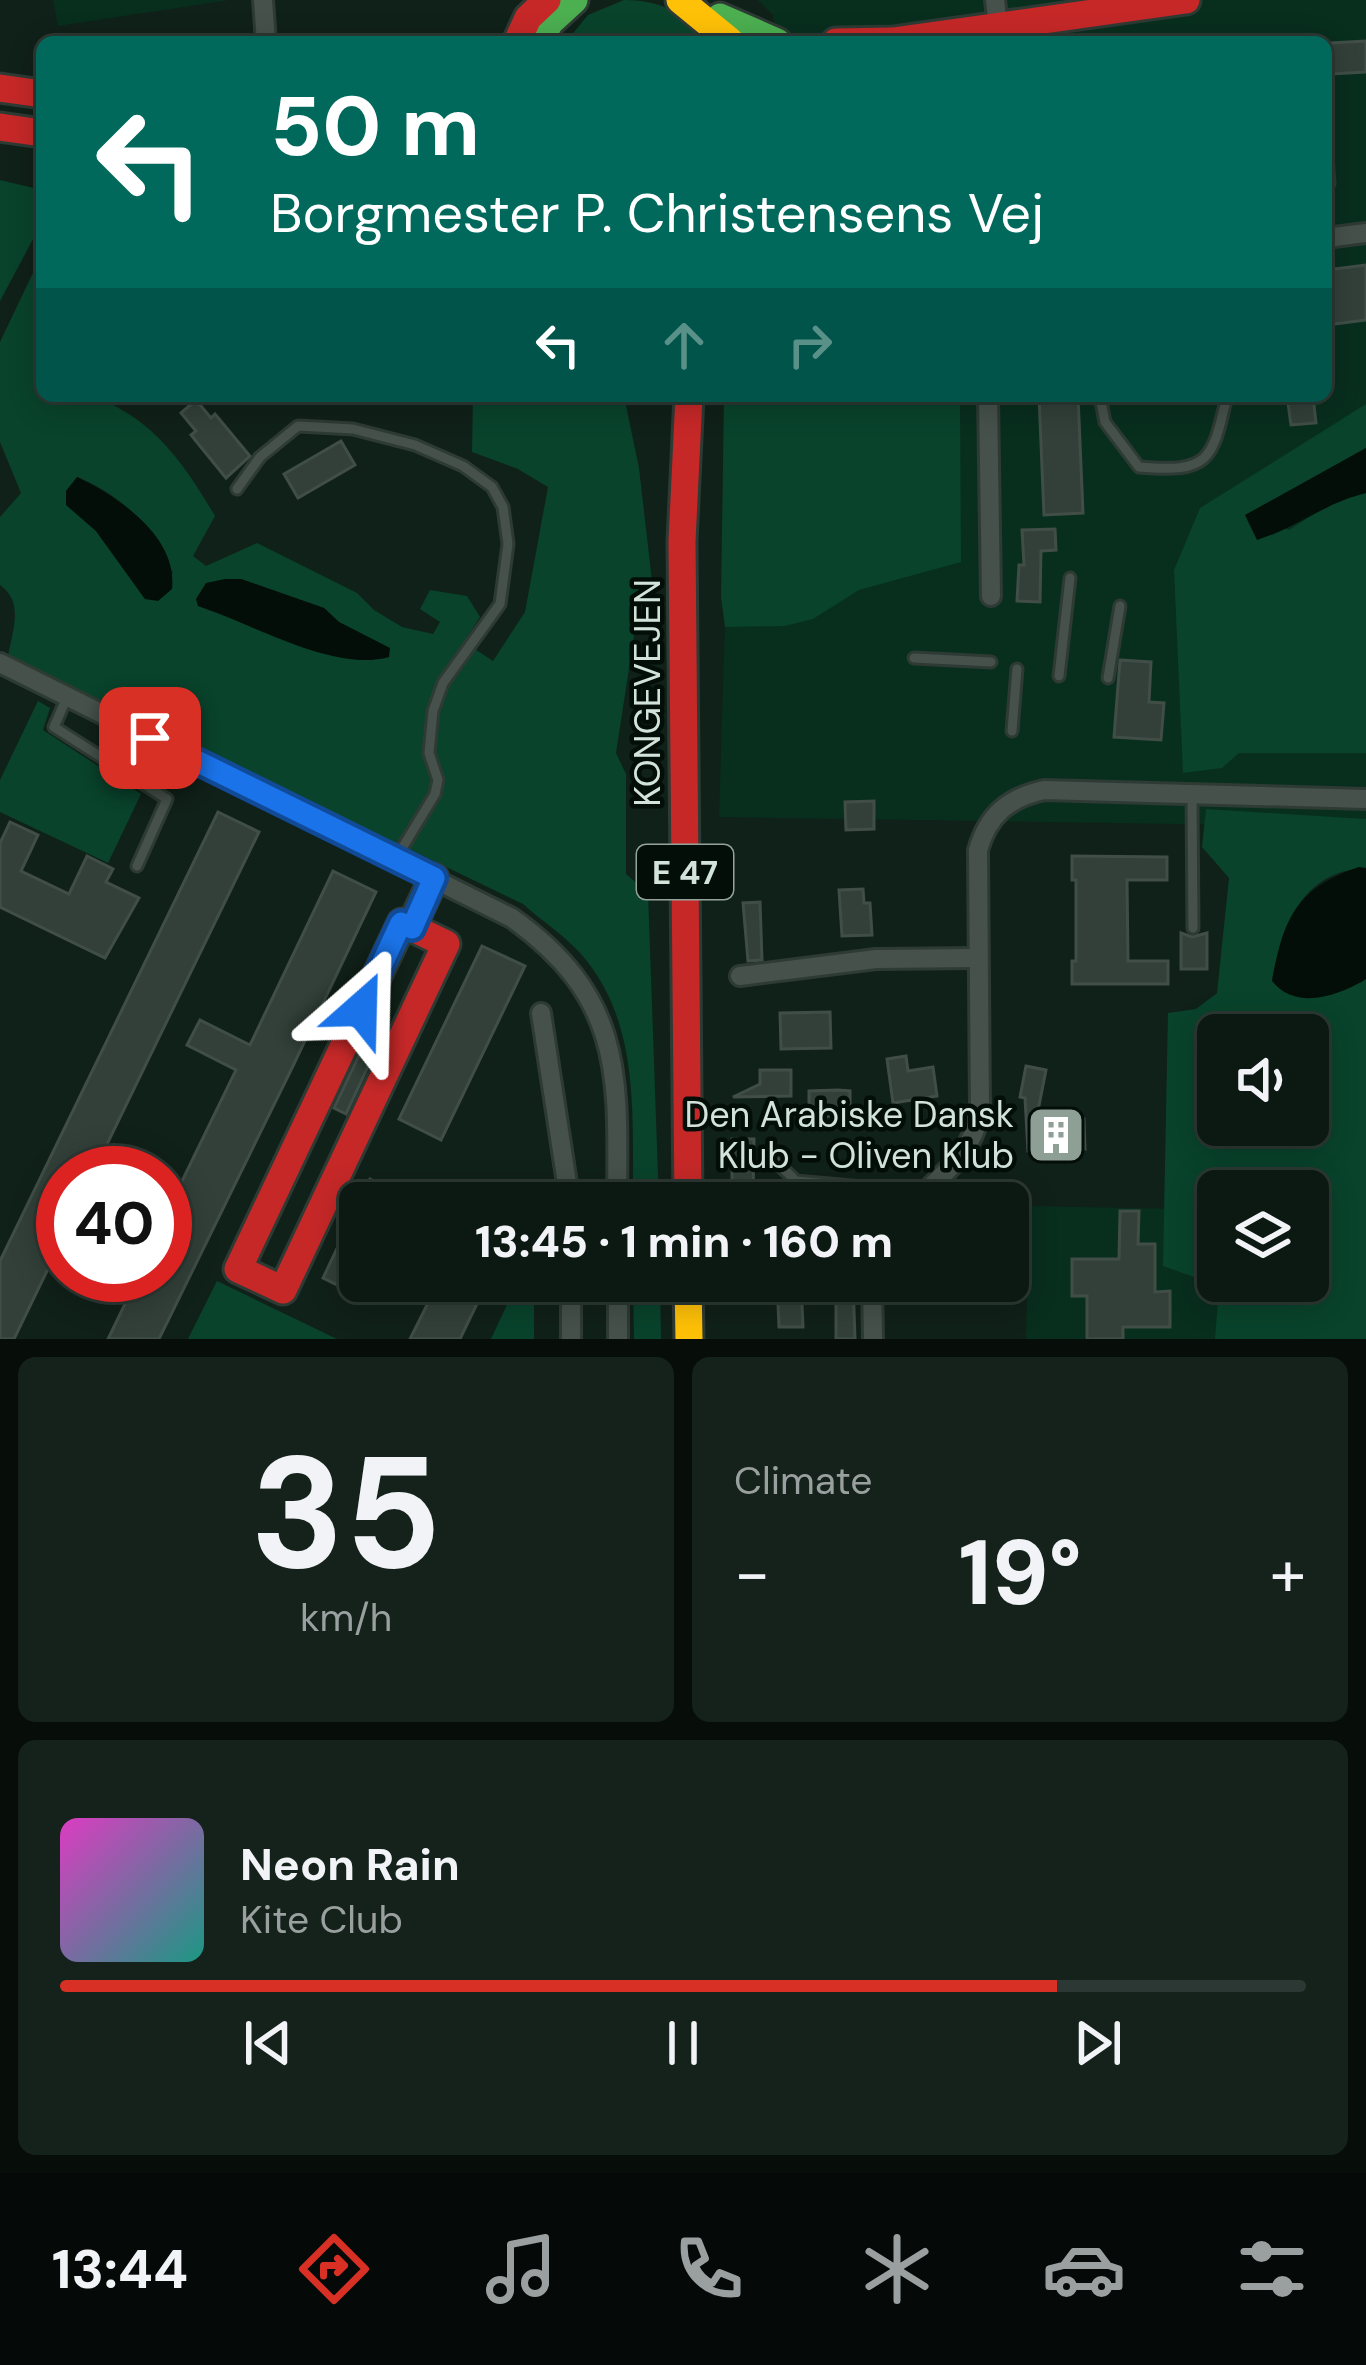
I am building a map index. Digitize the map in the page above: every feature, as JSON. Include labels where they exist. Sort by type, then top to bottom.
[{"type":"main road","points":[[542,36],[574,0]]},
{"type":"main road","points":[[680,0],[723,28],[754,36]]},
{"type":"main road","points":[[923,36],[1186,0]]},
{"type":"main road","points":[[521,36],[542,2]]},
{"type":"main road","points":[[0,88],[36,93]]},
{"type":"main road","points":[[0,127],[36,132]]},
{"type":"main road","name":"KONGEVEJEN","points":[[670,402],[682,542]]},
{"type":"main road","name":"KONGEVEJEN","points":[[688,1182],[682,542],[689,402]]},
{"type":"main road","points":[[682,542],[705,402]]},
{"type":"main road","points":[[412,928],[434,878]]},
{"type":"main road","points":[[401,923],[412,928],[446,944],[283,1290],[238,1269],[401,923]]},
{"type":"main road","points":[[688,1302],[689,1339]]},
{"type":"street","points":[[263,0],[266,36]]},
{"type":"street","points":[[1332,237],[1366,233]]},
{"type":"street","points":[[988,402],[991,596]]},
{"type":"street","points":[[0,663],[434,878],[541,938],[567,964],[603,1026],[617,1096],[617,1182]]},
{"type":"street","points":[[935,1182],[966,1153],[980,1114],[978,850],[994,816],[1008,803],[1044,790],[1366,800]]},
{"type":"street","points":[[740,976],[876,959],[977,958]]},
{"type":"street","points":[[541,1013],[567,1182]]},
{"type":"street","points":[[571,1302],[571,1339]]},
{"type":"street","points":[[618,1302],[618,1339]]},
{"type":"street","points":[[872,1302],[873,1339]]},
{"type":"lane","points":[[1101,402],[1105,422],[1139,467],[1179,470],[1204,460],[1216,445],[1226,402]]},
{"type":"lane","points":[[237,489],[260,457],[298,426],[353,428],[415,445],[463,466],[492,487],[502,507],[508,544],[500,604],[443,683],[433,711],[430,753],[438,780],[435,794],[395,860]]},
{"type":"lane","points":[[1059,676],[1070,578]]},
{"type":"lane","points":[[1108,678],[1120,606]]},
{"type":"lane","points":[[914,658],[991,662]]},
{"type":"lane","points":[[1012,731],[1017,669]]},
{"type":"lane","points":[[68,697],[54,727],[167,799],[137,866]]},
{"type":"lane","points":[[1192,797],[1193,928]]},
{"type":"lane","points":[[771,1157],[796,1181],[807,1182]]},
{"type":"shaded area","points":[[53,0],[230,0],[58,26]]},
{"type":"shaded area","points":[[624,0],[648,2],[669,9],[697,36],[571,36],[588,15]]},
{"type":"shaded area","points":[[758,0],[1366,0],[1366,827],[719,817],[732,402],[1332,402],[1332,36],[774,36],[773,15]]},
{"type":"shaded area","points":[[0,180],[36,189],[36,234],[0,301]]},
{"type":"shaded area","points":[[36,267],[36,402],[106,402],[136,419],[167,446],[215,516],[193,556],[206,566],[257,543],[357,593],[402,627],[433,634],[440,622],[420,609],[430,590],[467,596],[480,617],[464,642],[493,661],[525,612],[548,487],[518,469],[472,452],[473,402],[625,402],[639,468],[652,581],[636,623],[616,753],[626,774],[626,874],[648,893],[658,1182],[633,1182],[630,1076],[625,1045],[604,987],[586,960],[523,904],[8,656],[14,608],[0,585],[0,517],[21,493],[0,442],[0,342]],"holes":[[[78,477],[124,505],[145,527],[173,573],[145,599],[96,531],[67,505]],[[241,579],[324,608],[339,622],[389,648],[358,659],[326,653],[198,606]]]},
{"type":"shaded area","points":[[724,402],[960,402],[961,562],[859,590],[813,619],[785,626],[725,627],[721,597]]},
{"type":"shaded area","points":[[1366,404],[1366,448],[1246,515],[1289,530],[1330,504],[1366,493],[1366,753],[1239,753],[1222,768],[1183,773],[1174,570],[1200,508]]},
{"type":"shaded area","points":[[1366,448],[1366,493],[1257,540],[1245,515]]},
{"type":"shaded area","points":[[77,477],[127,507],[155,536],[171,570],[172,589],[158,601],[145,599],[96,531],[66,505],[66,491]]},
{"type":"shaded area","points":[[241,579],[324,608],[339,622],[390,648],[389,657],[367,660],[318,652],[198,606],[196,599],[206,583]]},
{"type":"shaded area","points":[[38,701],[50,708],[43,730],[141,794],[108,863],[0,812],[0,780]]},
{"type":"shaded area","points":[[1206,809],[1366,819],[1366,868],[1325,879],[1298,905],[1272,981],[1360,983],[1366,979],[1366,1339],[1215,1339],[1218,1302],[1329,1302],[1329,1170],[1197,1170],[1197,1278],[1163,1266],[1168,1013],[1196,1009],[1217,993],[1229,878],[1202,847]]},
{"type":"shaded area","points":[[1366,868],[1366,979],[1318,998],[1282,990],[1272,981],[1281,940],[1296,909],[1320,885]]},
{"type":"shaded area","points":[[1029,1206],[1181,1209],[1197,1240],[1197,1302],[1229,1302],[1248,1339],[1026,1339]]},
{"type":"shaded area","points":[[217,1281],[337,1339],[188,1339]]},
{"type":"shaded area","points":[[508,1302],[534,1302],[534,1339],[491,1339]]},
{"type":"shaded area","points":[[633,1302],[660,1302],[661,1339],[634,1339]]},
{"type":"building","points":[[1366,41],[1366,72],[1332,74],[1332,43]]},
{"type":"building","points":[[1366,265],[1366,320],[1332,324],[1332,269]]},
{"type":"building","points":[[198,402],[211,418],[215,414],[250,456],[226,478],[191,435],[196,431],[181,413]]},
{"type":"building","points":[[1039,402],[1078,402],[1083,513],[1044,515]]},
{"type":"building","points":[[1288,402],[1314,402],[1316,423],[1291,425]]},
{"type":"building","points":[[341,441],[355,465],[298,498],[284,474]]},
{"type":"building","points":[[1055,529],[1056,550],[1041,551],[1040,602],[1017,601],[1019,565],[1024,565],[1022,530]]},
{"type":"building","points":[[1120,660],[1151,662],[1149,702],[1164,703],[1161,740],[1114,737]]},
{"type":"building","points":[[874,801],[874,829],[846,830],[845,802]]},
{"type":"building","points":[[218,812],[259,832],[106,1146],[56,1146]]},
{"type":"building","points":[[10,822],[38,835],[21,871],[69,894],[87,856],[113,869],[106,882],[139,898],[105,958],[0,907],[0,843]]},
{"type":"building","points":[[1072,856],[1167,857],[1167,880],[1127,880],[1128,961],[1168,961],[1168,984],[1072,984],[1076,880],[1072,880]]},
{"type":"building","points":[[333,871],[376,892],[192,1272],[192,1160],[236,1070],[187,1045],[200,1020],[250,1045]]},
{"type":"building","points":[[863,889],[864,903],[870,903],[872,935],[842,936],[839,890]]},
{"type":"building","points":[[760,902],[762,960],[748,961],[743,903]]},
{"type":"building","points":[[1181,933],[1192,937],[1207,933],[1207,969],[1181,969]]},
{"type":"building","points":[[482,946],[525,966],[441,1140],[399,1119]]},
{"type":"building","points":[[830,1012],[831,1048],[781,1049],[780,1013]]},
{"type":"building","points":[[360,1053],[372,1058],[346,1114],[334,1108]]},
{"type":"building","points":[[906,1056],[908,1071],[933,1067],[937,1096],[893,1103],[887,1059]]},
{"type":"building","name":"Den Arabiske Dansk Klub - Oliven Klub","points":[[1026,1066],[1046,1070],[1036,1121],[1084,1119],[1085,1149],[1028,1151],[1025,1098],[1020,1097]]},
{"type":"building","points":[[760,1070],[791,1070],[791,1096],[733,1097],[760,1084]]},
{"type":"building","points":[[809,1091],[850,1091],[850,1115],[809,1117]]},
{"type":"building","points":[[732,1139],[754,1139],[753,1182],[732,1182]]},
{"type":"building","points":[[36,1187],[36,1294],[14,1339],[0,1339],[0,1261]]},
{"type":"building","points":[[1120,1211],[1139,1211],[1138,1244],[1155,1244],[1155,1292],[1170,1291],[1170,1327],[1123,1327],[1123,1339],[1087,1339],[1087,1296],[1072,1296],[1072,1259],[1119,1259]]},
{"type":"building","points":[[339,1244],[339,1286],[323,1278]]},
{"type":"building","points":[[126,1302],[177,1302],[159,1339],[108,1339]]},
{"type":"building","points":[[428,1302],[478,1302],[460,1339],[410,1339]]},
{"type":"building","points":[[778,1302],[802,1302],[803,1327],[779,1327]]},
{"type":"building","points":[[836,1302],[854,1302],[855,1339],[836,1339]]},
{"type":"traffic: fast","points":[[542,36],[574,0]]},
{"type":"traffic: fast","points":[[720,17],[763,36]]},
{"type":"traffic: slow","points":[[680,0],[724,36]]},
{"type":"traffic: slow","points":[[688,1302],[689,1339]]},
{"type":"traffic: jam","points":[[520,36],[528,18],[547,0]]},
{"type":"traffic: jam","points":[[929,36],[1186,0]]},
{"type":"traffic: jam","points":[[0,88],[36,93]]},
{"type":"traffic: jam","points":[[0,127],[36,132]]},
{"type":"traffic: jam","points":[[688,1182],[682,541],[689,402]]},
{"type":"traffic: jam","points":[[411,927],[446,944],[283,1290],[238,1269],[402,923],[411,927],[434,878]]},
{"type":"place","name":"Den Arabiske Dansk Klub - Oliven Klub","points":[[1056,1135]]},
{"type":"route","points":[[150,738],[434,878],[412,928],[401,923],[361,1009]]}]
